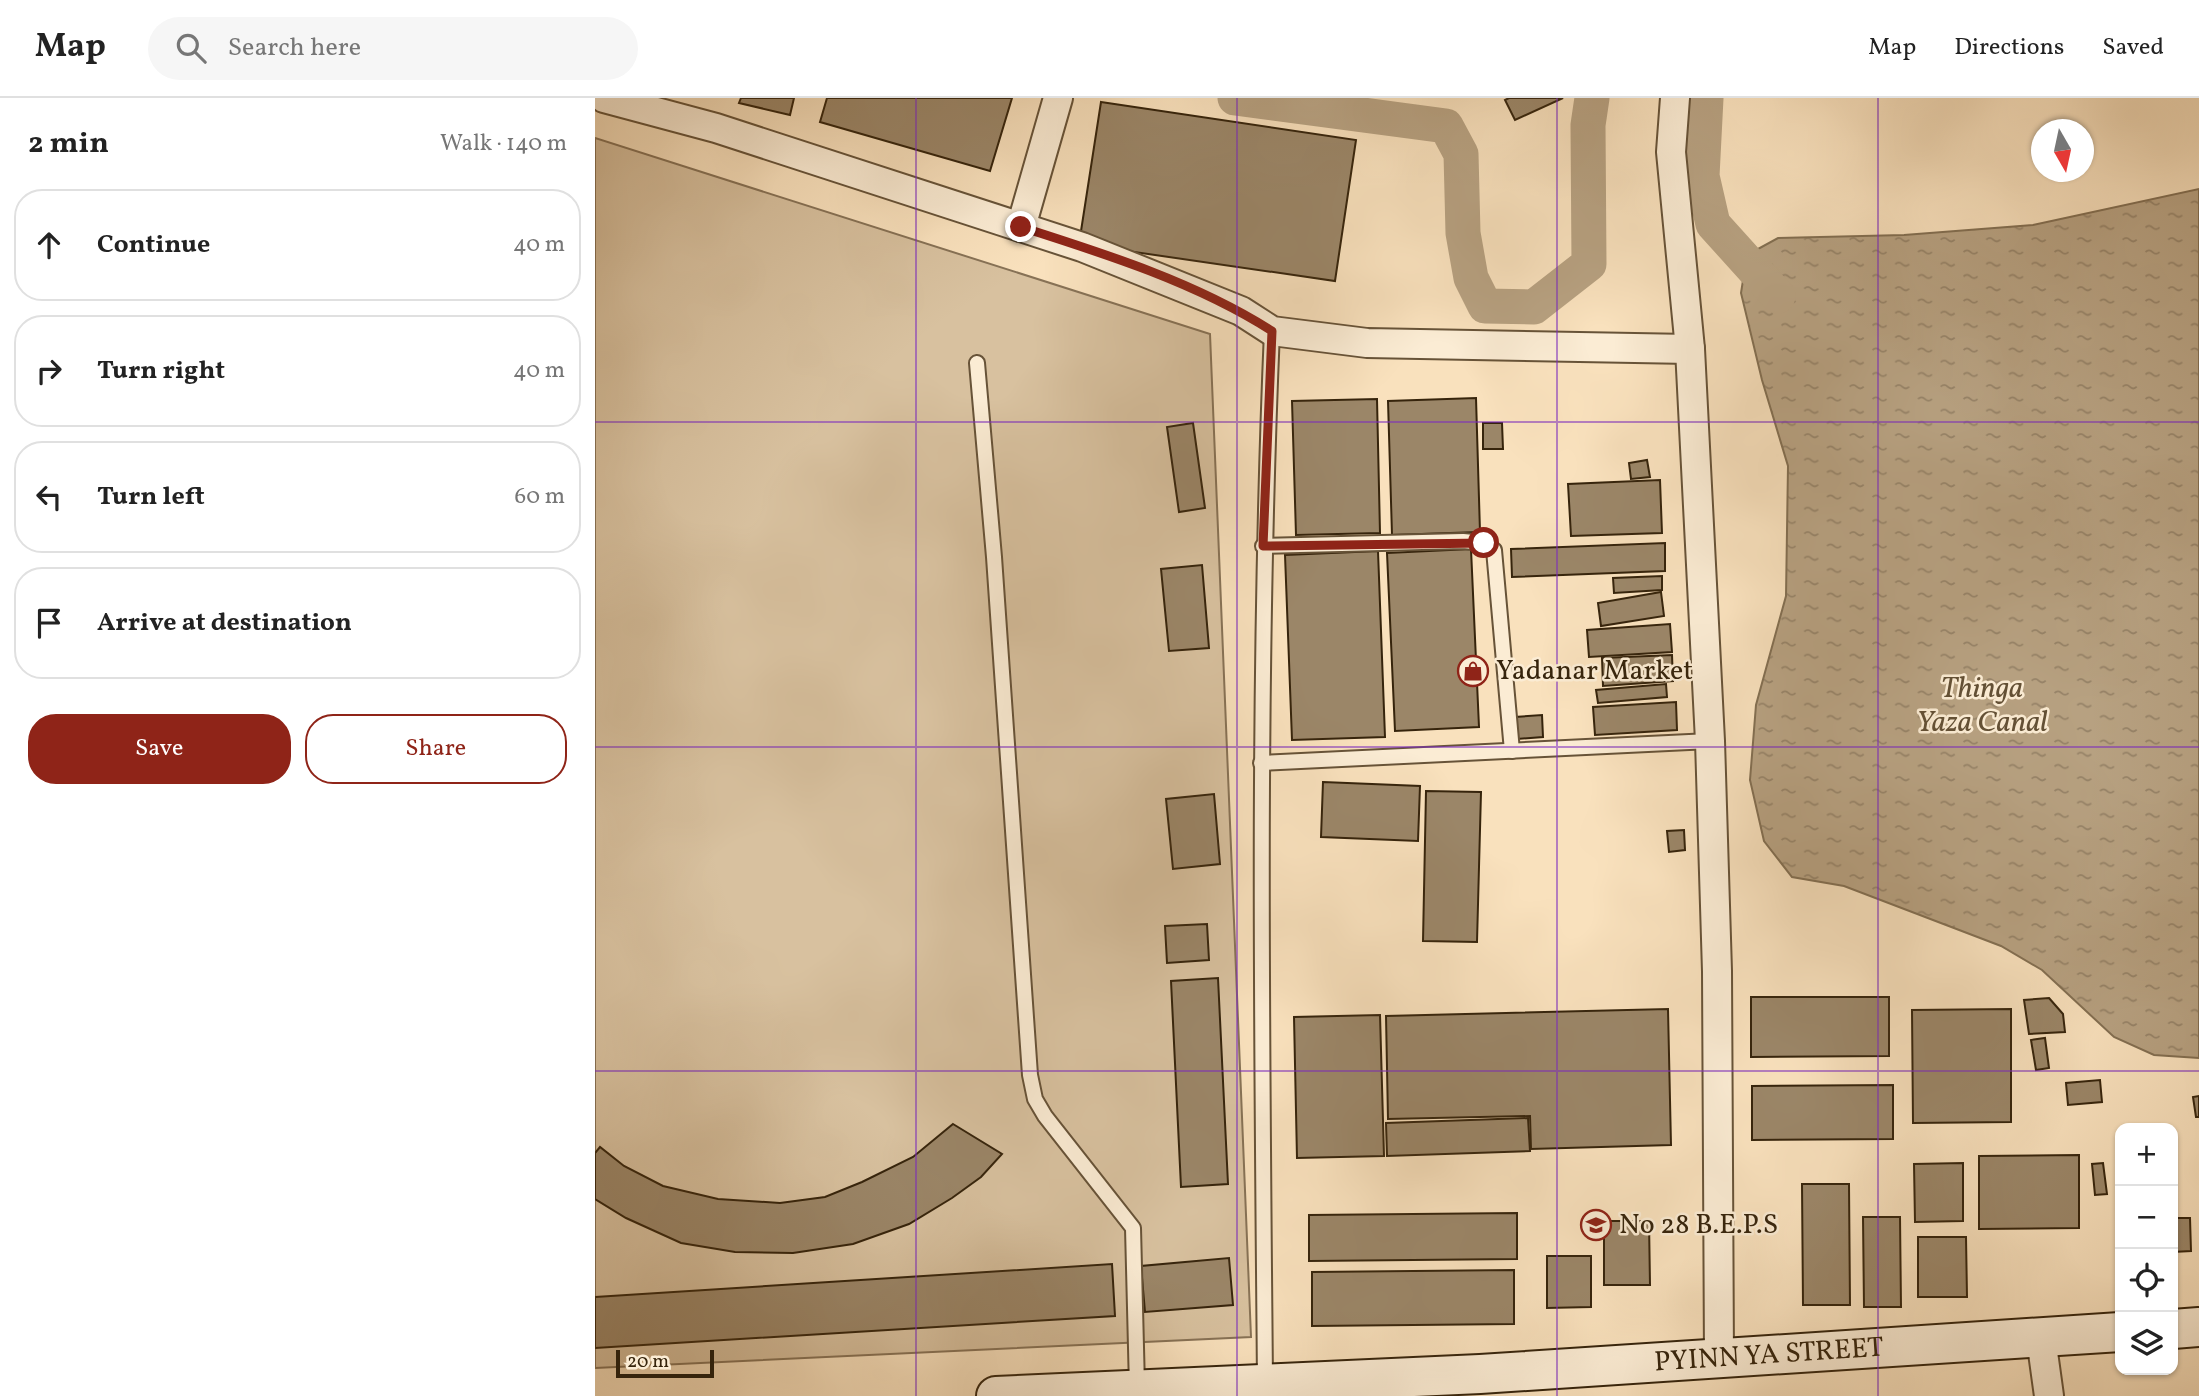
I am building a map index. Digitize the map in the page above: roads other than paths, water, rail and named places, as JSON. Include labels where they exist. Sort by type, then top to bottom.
[{"type":"main road","points":[[2178,1329],[2199,1327]]},
{"type":"main road","name":"PYINN YA STREET","points":[[996,1396],[1138,1393],[1265,1384],[1480,1385],[1720,1359],[2115,1332]]},
{"type":"street","points":[[604,98],[716,128],[1082,247],[1241,311],[1272,331],[1367,343],[1690,349]]},
{"type":"street","points":[[1021,227],[1058,98]]},
{"type":"street","points":[[1675,98],[1671,152],[1690,349],[1710,741],[1717,971],[1720,1359]]},
{"type":"street","points":[[2041,1338],[2049,1396]]},
{"type":"lane","points":[[1265,1384],[1261,763],[1263,546],[1272,331]]},
{"type":"lane","points":[[977,363],[994,557],[1030,1075],[1035,1099],[1045,1116],[1133,1228],[1138,1393]]},
{"type":"lane","points":[[1263,546],[1463,541],[1484,543],[1494,550],[1512,751]]},
{"type":"lane","points":[[1261,763],[1710,741]]},
{"type":"water","name":"Thinga Yaza Canal","points":[[2199,189],[2199,1058],[2154,1055],[2114,1037],[2042,970],[2001,946],[1844,886],[1792,877],[1764,841],[1750,780],[1756,705],[1786,596],[1788,466],[1762,380],[1741,293],[1747,255],[1778,238],[1904,235],[2033,225]]},
{"type":"waterway","points":[[1235,98],[1446,126],[1461,154],[1463,233],[1471,278],[1485,306],[1534,307],[1589,264],[1588,125],[1592,98]]},
{"type":"waterway","points":[[1706,98],[1702,176],[1713,224],[1778,296]]},
{"type":"place","name":"Yadanar Market","points":[[1473,671]]},
{"type":"place","name":"No 28 B.E.P.S","points":[[1596,1225]]}]
